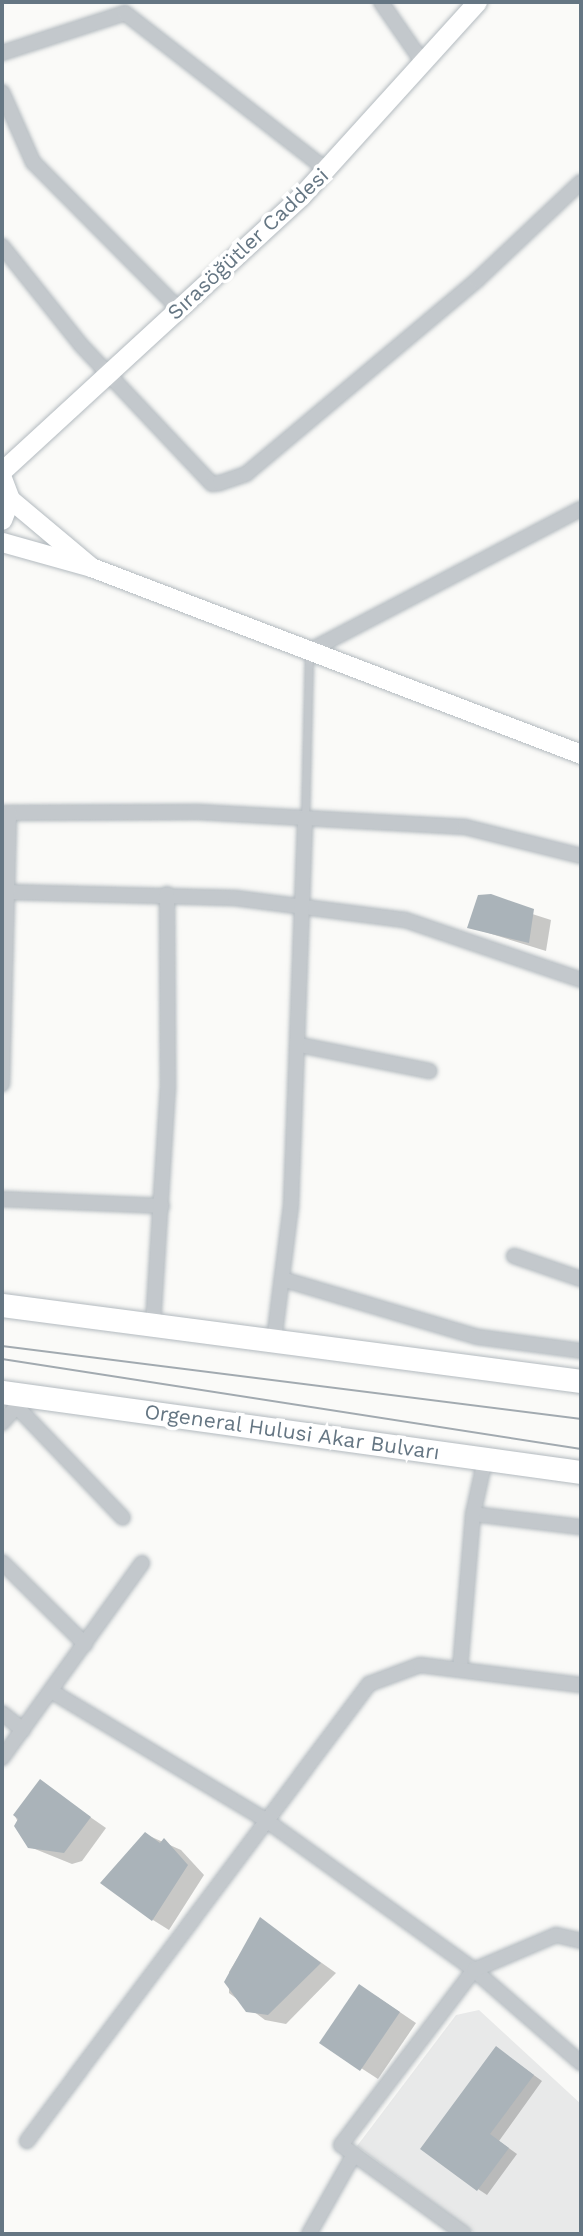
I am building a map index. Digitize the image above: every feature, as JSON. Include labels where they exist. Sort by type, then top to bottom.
[{"type":"main road","points":[[2,1305],[581,1381]]},
{"type":"main road","name":"Orgeneral Hulusi Akar Bulvarı","points":[[15,1398],[581,1472]]},
{"type":"street","points":[[381,2],[424,64]]},
{"type":"street","name":"Sırasöğütler Caddesi","points":[[2,471],[327,170],[477,2]]},
{"type":"street","points":[[2,53],[125,13],[327,170]]},
{"type":"street","points":[[2,92],[33,162],[179,309]]},
{"type":"street","points":[[2,246],[108,373],[212,484],[238,478],[477,280],[581,182]]},
{"type":"street","points":[[2,478],[10,499],[92,567]]},
{"type":"street","points":[[2,520],[10,499]]},
{"type":"street","points":[[309,651],[581,509]]},
{"type":"street","points":[[2,542],[92,567],[581,754]]},
{"type":"street","points":[[2,1084],[7,892],[6,813],[305,818],[465,827],[581,856]]},
{"type":"street","points":[[274,1340],[282,1279],[300,1045],[305,818]]},
{"type":"street","points":[[7,892],[167,894],[302,906],[405,920],[581,980]]},
{"type":"street","points":[[153,1324],[162,1206],[167,894]]},
{"type":"street","points":[[300,1045],[429,1071]]},
{"type":"street","points":[[2,1199],[162,1206]]},
{"type":"street","points":[[514,1256],[581,1279]]},
{"type":"street","points":[[282,1279],[478,1337],[581,1350]]},
{"type":"street","points":[[2,1423],[15,1398],[123,1518]]},
{"type":"street","points":[[460,1669],[473,1514],[485,1460]]},
{"type":"street","points":[[473,1514],[581,1527]]},
{"type":"street","points":[[2,1562],[85,1644]]},
{"type":"street","points":[[2,1758],[142,1563]]},
{"type":"street","points":[[27,2141],[369,1684],[409,1666],[460,1669],[581,1685]]},
{"type":"street","points":[[51,1691],[267,1821],[474,1970],[581,2063]]},
{"type":"street","points":[[2,1713],[23,1730]]},
{"type":"street","points":[[464,2234],[341,2145],[474,1970],[556,1935],[581,1941]]},
{"type":"street","points":[[309,2234],[354,2154]]},
{"type":"lane","points":[[305,818],[309,651]]},
{"type":"shaded area","points":[[479,2010],[581,2104],[581,2234],[476,2234],[357,2146],[456,2015]]},
{"type":"building","points":[[491,894],[534,909],[529,943],[467,928],[478,895]]},
{"type":"building","points":[[40,1779],[91,1817],[64,1853],[28,1848],[14,1826],[18,1819],[13,1815]]},
{"type":"building","points":[[145,1832],[160,1843],[164,1838],[188,1865],[152,1921],[100,1883]]},
{"type":"building","points":[[260,1917],[321,1963],[268,2015],[246,2012],[224,1982]]},
{"type":"building","points":[[359,1984],[400,2012],[360,2071],[319,2043]]},
{"type":"building","points":[[496,2046],[534,2075],[490,2134],[509,2148],[477,2191],[420,2149]]},
{"type":"tram line","points":[[2,1346],[581,1419]]},
{"type":"tram line","points":[[2,1359],[581,1449]]}]
